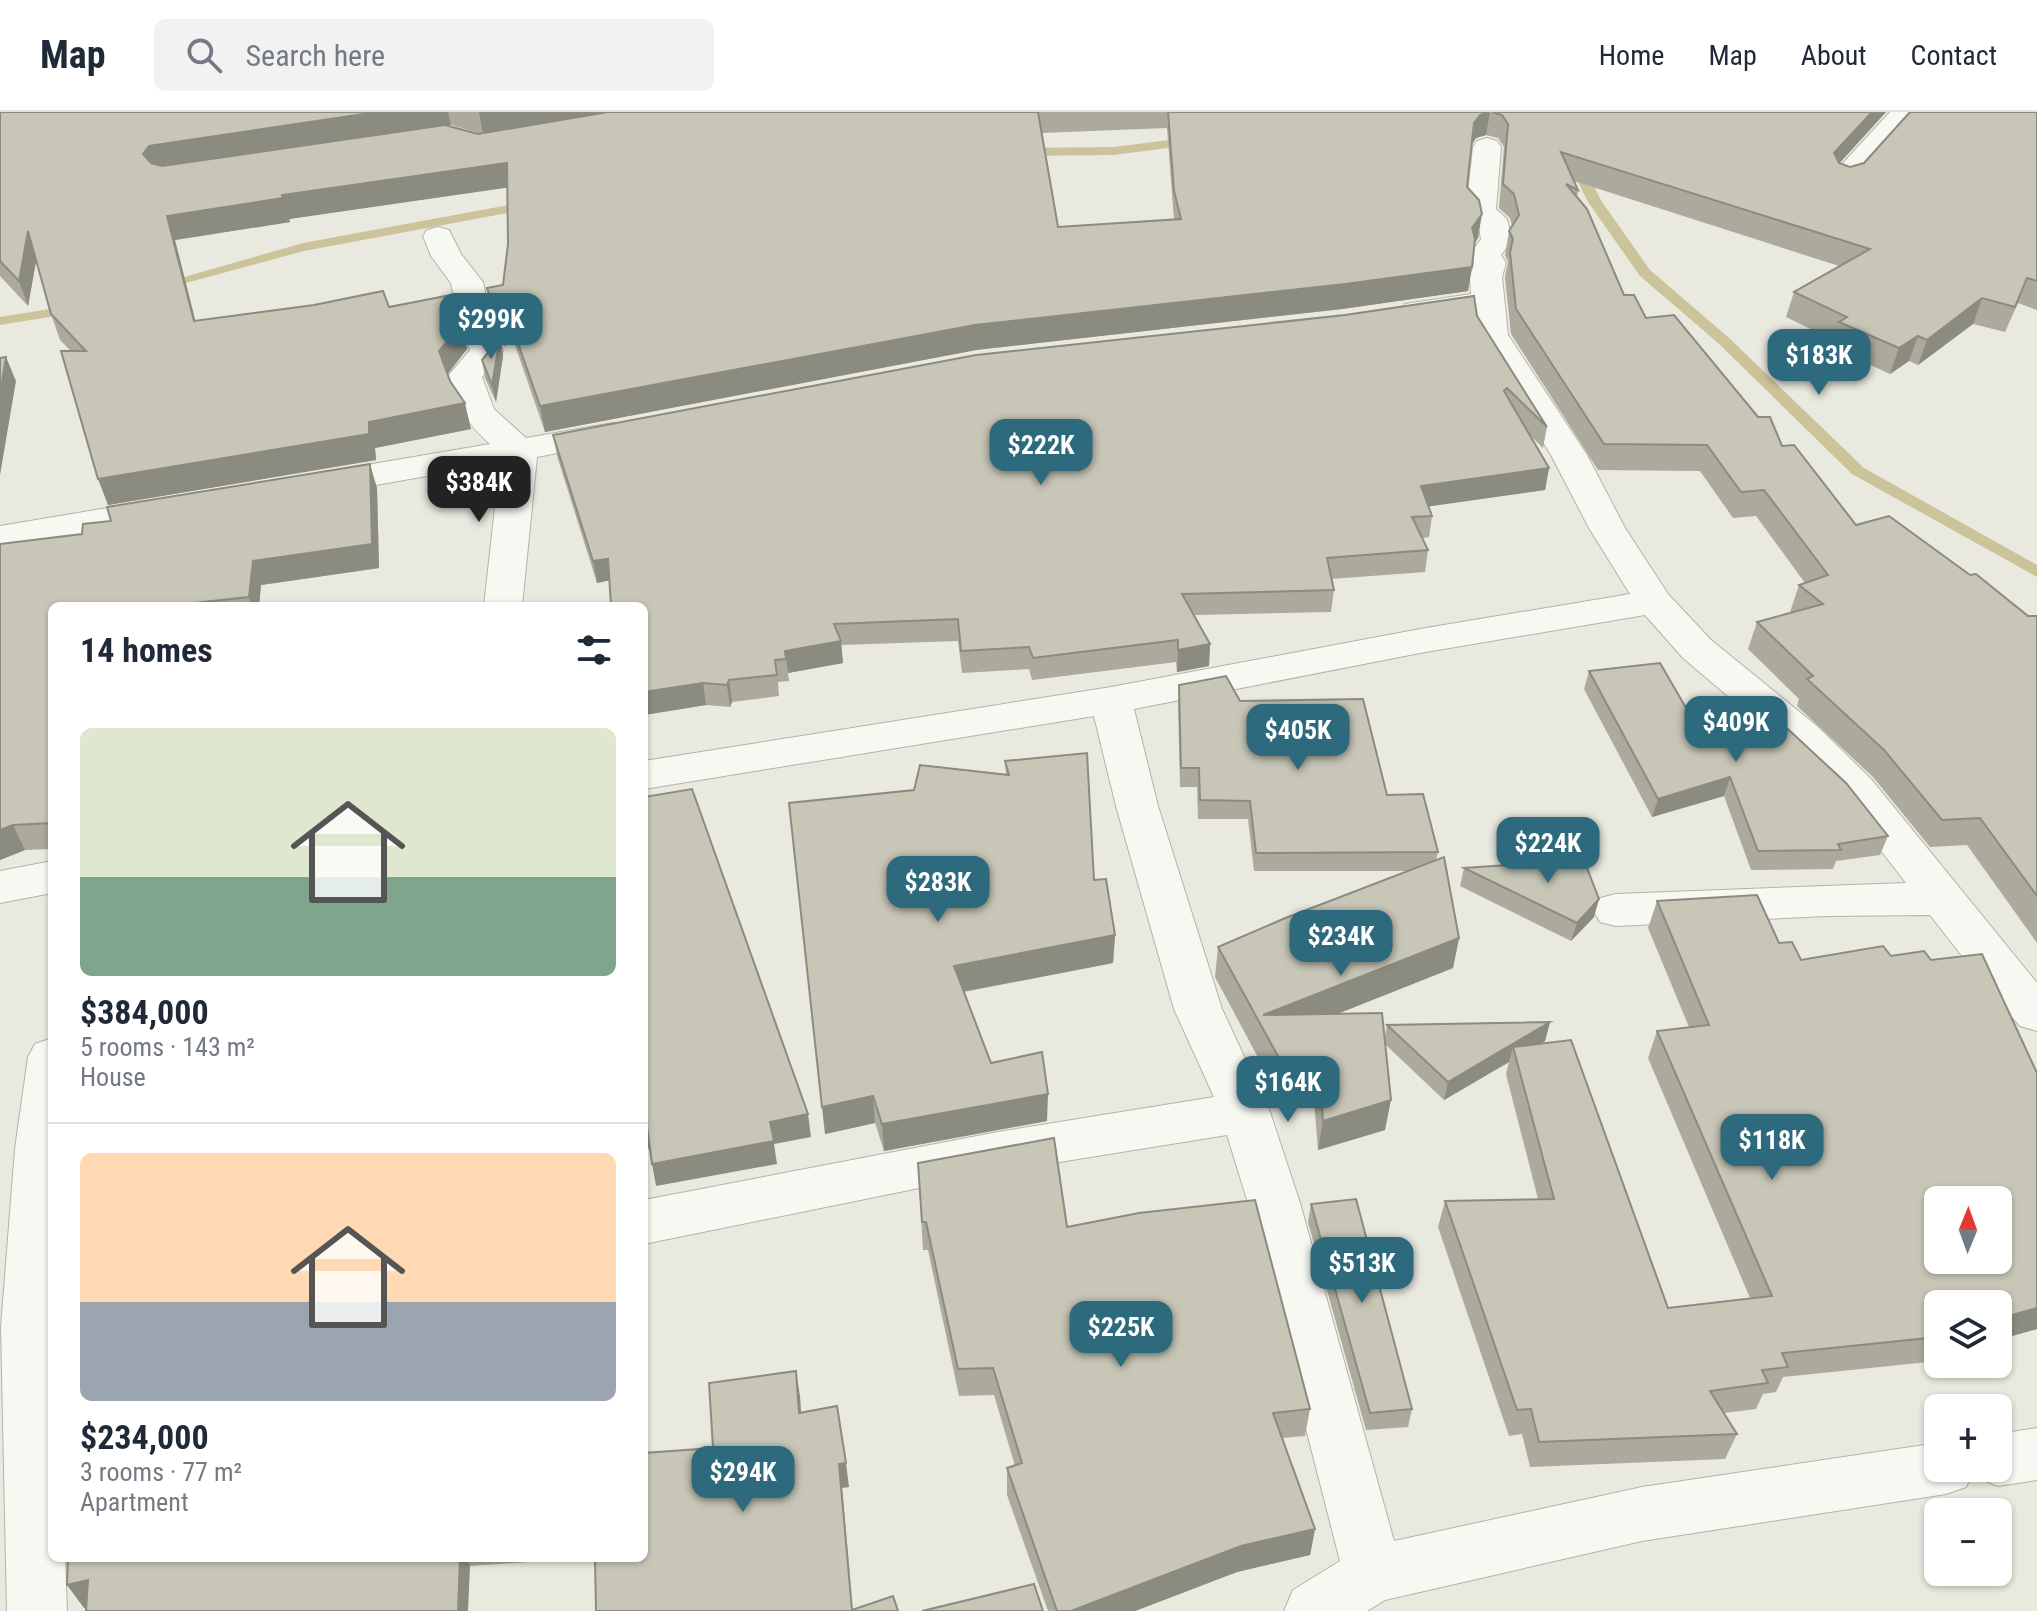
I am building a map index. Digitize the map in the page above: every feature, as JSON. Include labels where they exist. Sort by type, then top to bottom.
[{"type":"street","points":[[1844,179],[1905,112]]},
{"type":"street","points":[[1487,147],[1481,212],[1492,219],[1497,240],[1485,254],[1490,263],[1486,277],[1492,335],[1569,455],[1607,528],[1654,602],[1697,649],[1803,737],[1856,789],[2007,981],[2037,1013]]},
{"type":"street","points":[[438,236],[446,256],[467,282],[487,351],[465,376],[467,390],[483,422],[520,450]]},
{"type":"street","points":[[1385,316],[1487,301]]},
{"type":"street","points":[[284,490],[639,428]]},
{"type":"street","points":[[503,602],[512,499],[520,450]]},
{"type":"street","points":[[0,537],[205,503]]},
{"type":"street","points":[[648,774],[1111,700],[1420,641],[1654,602]]},
{"type":"street","points":[[1111,700],[1137,806],[1198,1009],[1245,1112],[1274,1203],[1373,1574]]},
{"type":"street","points":[[0,887],[48,878]]},
{"type":"street","points":[[1616,910],[1827,900],[1942,899]]},
{"type":"street","points":[[37,1611],[28,1313],[40,1149],[48,1088]]},
{"type":"street","points":[[648,1221],[998,1152],[1245,1112]]},
{"type":"street","points":[[2012,1458],[2037,1454]]},
{"type":"street","points":[[1314,1611],[1373,1574],[1642,1514],[1924,1471]]},
{"type":"building","points":[[0,112],[377,112],[149,146],[143,154],[151,163],[162,166],[445,125],[478,134],[608,112],[1038,112],[1058,227],[1181,219],[1174,191],[1168,112],[1489,112],[1480,115],[1474,123],[1467,187],[1479,200],[1482,214],[1472,228],[1475,239],[1472,267],[975,325],[540,406],[503,300],[499,321],[487,288],[503,285],[508,244],[507,163],[282,195],[283,198],[167,216],[194,321],[314,305],[383,291],[389,307],[451,295],[461,324],[439,351],[450,381],[465,403],[369,422],[369,434],[98,479],[61,351],[86,351],[51,314],[28,231],[19,281],[0,261]]},
{"type":"building","points":[[1492,112],[1872,112],[1834,153],[1839,163],[1850,167],[1864,163],[1910,112],[2037,112],[2037,281],[2027,278],[2015,307],[1982,298],[1927,340],[1918,336],[1899,348],[1839,322],[1847,317],[1794,292],[1870,249],[1561,152],[1578,190],[1566,184],[1587,209],[1624,295],[1634,295],[1646,318],[1674,315],[1758,417],[1770,417],[1782,446],[1794,445],[1856,525],[1889,516],[1970,575],[1976,574],[2028,616],[2037,616],[2037,896],[1980,818],[1942,820],[1884,750],[1807,679],[1813,676],[1757,622],[1823,604],[1799,585],[1828,575],[1764,490],[1741,492],[1707,445],[1604,444],[1516,309],[1510,252],[1513,239],[1509,231],[1519,215],[1514,194],[1503,184],[1508,124],[1502,115]]},
{"type":"building","points":[[1474,296],[1477,316],[1547,427],[1507,388],[1504,391],[1549,468],[1421,486],[1432,516],[1412,517],[1428,550],[1327,558],[1334,590],[1182,594],[1210,644],[1178,650],[1178,640],[1033,658],[1029,647],[961,651],[958,619],[834,624],[841,641],[785,651],[786,659],[775,660],[777,675],[729,680],[727,685],[703,683],[648,691],[648,602],[611,602],[608,559],[593,561],[553,435],[976,355],[1345,315]]},
{"type":"building","points":[[500,338],[492,385],[482,360]]},
{"type":"building","points":[[6,357],[0,394],[0,358]]},
{"type":"building","points":[[370,464],[372,544],[253,561],[249,597],[203,602],[48,602],[48,823],[13,825],[0,830],[0,544],[82,534],[83,524],[111,521],[107,507]]},
{"type":"building","points":[[1660,663],[1700,732],[1762,705],[1846,783],[1888,836],[1838,844],[1841,850],[1758,851],[1730,777],[1658,799],[1589,671]]},
{"type":"building","points":[[1226,676],[1240,701],[1363,699],[1387,795],[1423,794],[1438,852],[1256,853],[1250,801],[1200,800],[1199,768],[1181,768],[1179,685]]},
{"type":"building","points":[[1087,753],[1094,880],[1106,879],[1115,935],[954,966],[991,1063],[1042,1052],[1048,1094],[882,1124],[873,1096],[822,1107],[789,803],[914,790],[920,765],[1009,775],[1005,761]]},
{"type":"building","points":[[692,789],[808,1114],[770,1122],[774,1141],[652,1164],[648,1134],[648,796]]},
{"type":"building","points":[[1444,857],[1459,938],[1263,1015],[1382,1013],[1391,1100],[1323,1121],[1319,1070],[1290,1078],[1218,947]]},
{"type":"building","points":[[1584,860],[1599,899],[1577,923],[1464,868]]},
{"type":"building","points":[[1757,895],[1779,943],[1792,942],[1801,960],[1883,946],[1891,956],[1924,951],[1931,960],[1982,954],[2037,1073],[2037,1308],[2012,1315],[2012,1290],[1924,1290],[1924,1338],[1782,1353],[1788,1367],[1762,1370],[1768,1383],[1710,1391],[1737,1434],[1539,1442],[1531,1409],[1517,1410],[1445,1201],[1554,1199],[1513,1047],[1571,1040],[1668,1308],[1772,1296],[1657,1031],[1709,1025],[1657,901]]},
{"type":"building","points":[[1550,1022],[1448,1082],[1387,1025]]},
{"type":"building","points":[[1054,1138],[1067,1227],[1139,1213],[1255,1200],[1310,1409],[1273,1413],[1315,1529],[1241,1546],[1071,1611],[1057,1611],[1007,1468],[1022,1463],[993,1368],[958,1369],[926,1222],[922,1222],[918,1163]]},
{"type":"building","points":[[1356,1199],[1412,1409],[1370,1413],[1311,1204]]},
{"type":"building","points":[[796,1371],[799,1413],[837,1406],[846,1463],[839,1464],[852,1610],[893,1596],[898,1611],[596,1611],[595,1562],[648,1562],[648,1453],[713,1448],[709,1383]]},
{"type":"building","points":[[68,1562],[460,1562],[458,1611],[86,1611],[88,1580],[67,1585]]},
{"type":"building","points":[[1034,1584],[1043,1611],[922,1611]]},
{"type":"waterway","points":[[1019,152],[1113,151],[1194,141]]},
{"type":"waterway","points":[[1570,166],[1582,176],[1595,202],[1645,273],[1723,340],[1858,471],[2037,572]]},
{"type":"waterway","points":[[160,286],[303,247],[535,204]]},
{"type":"waterway","points":[[0,321],[75,309]]}]
